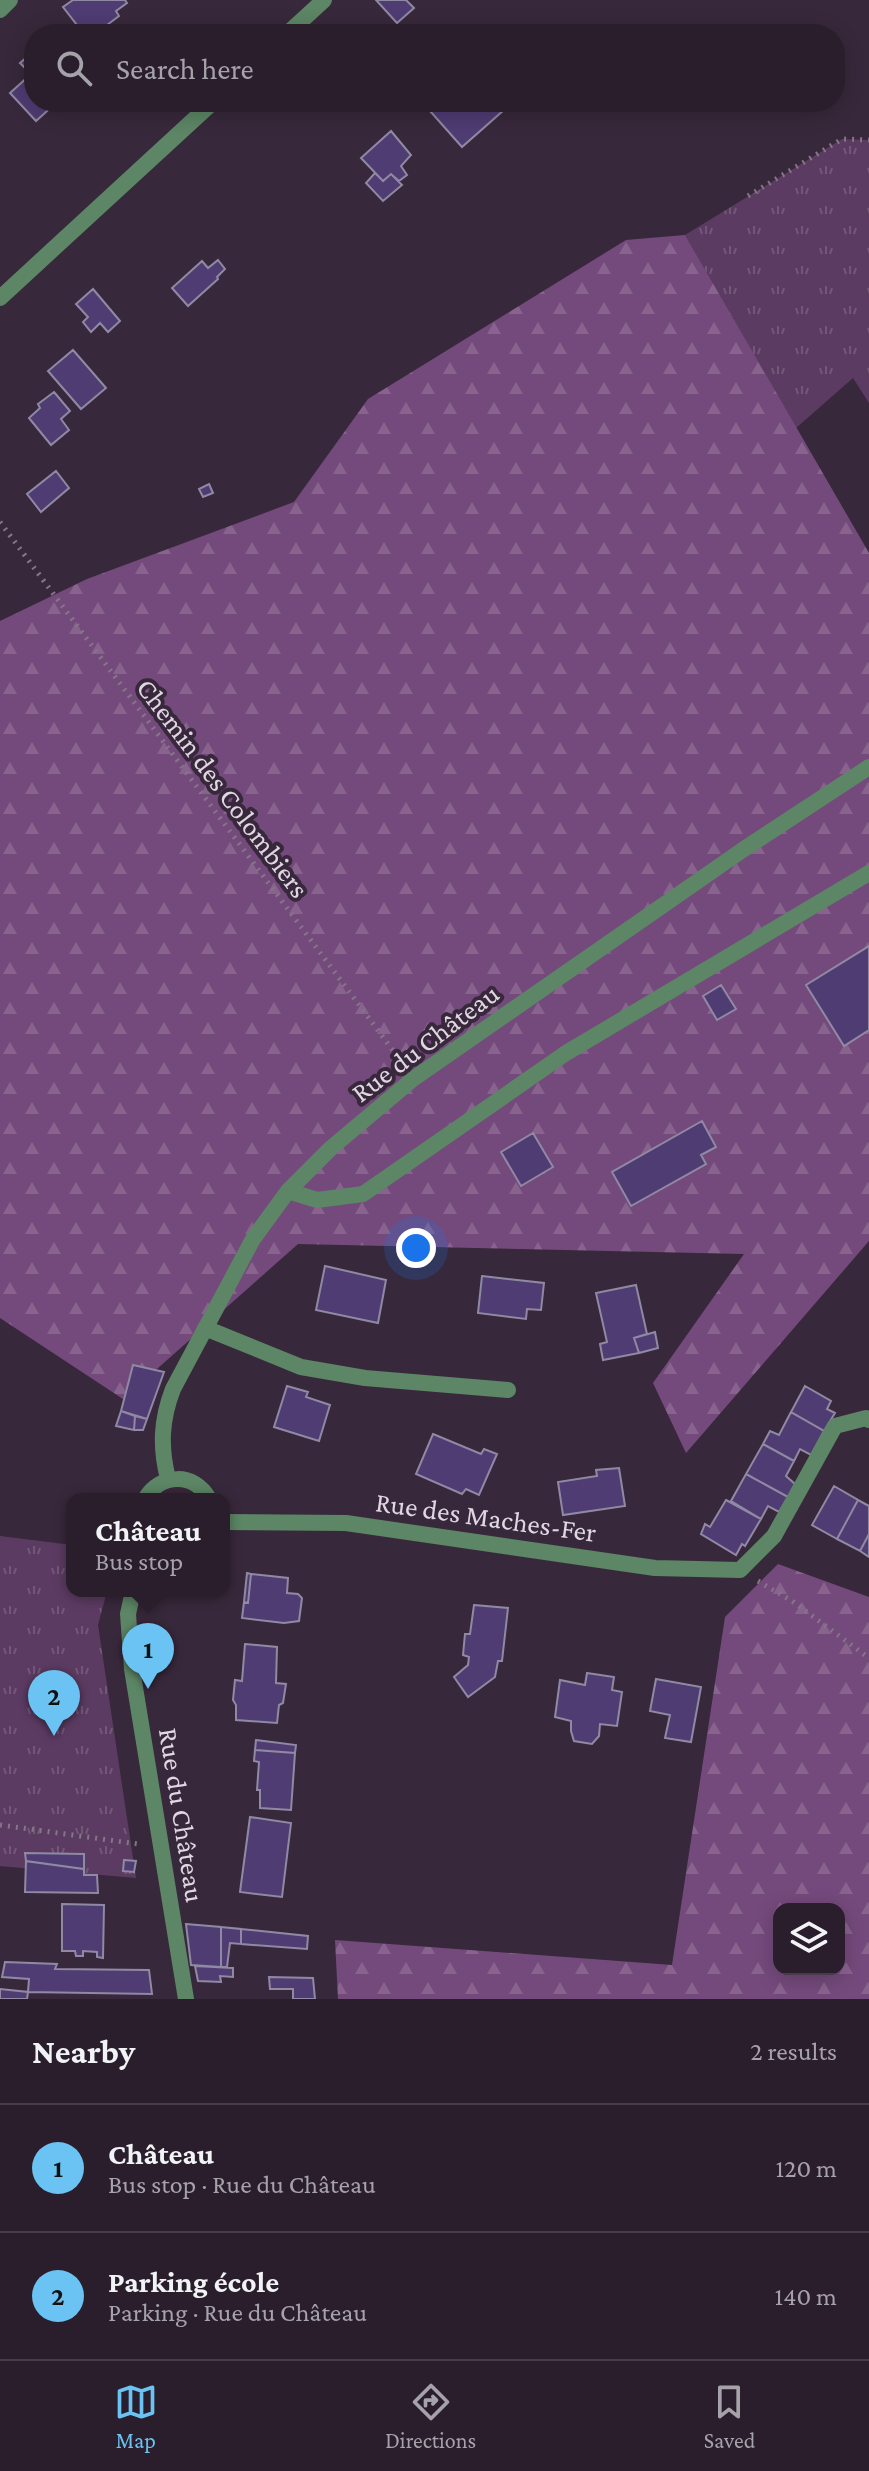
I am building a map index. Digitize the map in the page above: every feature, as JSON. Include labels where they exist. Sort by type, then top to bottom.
[{"type":"street","points":[[0,10],[10,0]]},
{"type":"street","points":[[298,24],[324,0]]},
{"type":"street","points":[[0,298],[202,112]]},
{"type":"street","name":"Rue du Château","points":[[168,1479],[162,1436],[167,1404],[253,1239],[288,1191],[331,1148],[413,1079],[744,849],[869,767]]},
{"type":"street","points":[[288,1191],[317,1200],[363,1194],[566,1053],[869,873]]},
{"type":"street","points":[[205,1328],[301,1367],[365,1378],[508,1390]]},
{"type":"street","points":[[740,1570],[774,1536],[835,1426],[866,1418],[869,1420]]},
{"type":"street","points":[[150,1493],[168,1479],[192,1481],[205,1493]]},
{"type":"street","name":"Rue des Maches-Fer","points":[[230,1522],[346,1523],[655,1568],[740,1570]]},
{"type":"street","name":"Rue du Château","points":[[132,1597],[128,1614],[131,1657],[186,1999]]},
{"type":"path","points":[[748,196],[842,139],[869,140]]},
{"type":"path","name":"Chemin des Colombiers","points":[[0,522],[413,1079]]},
{"type":"path","points":[[740,1570],[792,1601],[869,1658]]},
{"type":"path","points":[[0,1825],[161,1847]]},
{"type":"green space","points":[[842,139],[869,140],[869,403],[853,378],[796,428],[685,235]]},
{"type":"green space","points":[[685,235],[869,553],[869,1241],[686,1453],[653,1383],[744,1254],[298,1244],[123,1399],[0,1318],[0,621],[87,579],[294,502],[368,399],[626,240]]},
{"type":"green space","points":[[0,1536],[66,1544],[66,1597],[105,1597],[98,1625],[136,1878],[0,1866]]},
{"type":"green space","points":[[778,1564],[869,1597],[869,1999],[338,1999],[335,1940],[672,1965],[725,1617]]},
{"type":"building","points":[[73,0],[125,0],[127,3],[116,11],[119,16],[108,24],[76,24],[63,7]]},
{"type":"building","points":[[376,0],[406,0],[414,8],[397,23]]},
{"type":"building","points":[[24,80],[24,108],[10,93]]},
{"type":"building","points":[[28,112],[46,112],[36,121]]},
{"type":"building","points":[[431,112],[502,112],[462,147]]},
{"type":"building","points":[[391,131],[411,155],[401,166],[407,175],[399,181],[391,174],[383,181],[361,158]]},
{"type":"building","points":[[375,173],[383,181],[391,174],[402,185],[383,201],[366,183]]},
{"type":"building","points":[[218,260],[225,269],[188,306],[172,288],[202,261],[208,268]]},
{"type":"building","points":[[93,289],[120,321],[108,332],[100,323],[91,332],[83,322],[88,317],[76,304]]},
{"type":"building","points":[[73,350],[106,388],[81,409],[48,371]]},
{"type":"building","points":[[54,392],[70,411],[61,419],[69,430],[51,445],[29,418],[40,408],[38,404]]},
{"type":"building","points":[[56,471],[69,488],[41,512],[27,494]]},
{"type":"building","points":[[209,484],[213,493],[203,497],[199,489]]},
{"type":"building","points":[[869,946],[869,1030],[844,1046],[806,985]]},
{"type":"building","points":[[721,985],[736,1009],[717,1020],[703,996]]},
{"type":"building","points":[[702,1121],[716,1147],[701,1155],[706,1164],[631,1206],[612,1172]]},
{"type":"building","points":[[533,1133],[553,1167],[521,1186],[501,1152]]},
{"type":"building","points":[[325,1266],[386,1280],[378,1323],[316,1310]]},
{"type":"building","points":[[482,1276],[544,1283],[541,1310],[527,1309],[526,1319],[478,1313]]},
{"type":"building","points":[[636,1285],[647,1334],[634,1338],[639,1353],[603,1360],[600,1344],[607,1342],[596,1293]]},
{"type":"building","points":[[655,1332],[658,1348],[639,1353],[634,1338]]},
{"type":"building","points":[[133,1365],[164,1372],[147,1419],[121,1411]]},
{"type":"building","points":[[287,1386],[308,1392],[306,1397],[330,1405],[319,1441],[274,1427]]},
{"type":"building","points":[[805,1386],[831,1401],[827,1409],[835,1413],[824,1431],[791,1412]]},
{"type":"building","points":[[121,1411],[135,1416],[134,1430],[116,1426]]},
{"type":"building","points":[[791,1412],[824,1431],[811,1455],[800,1449],[794,1461],[763,1444],[770,1431],[779,1435]]},
{"type":"building","points":[[135,1416],[147,1419],[143,1430],[134,1430]]},
{"type":"building","points":[[433,1434],[481,1454],[484,1449],[497,1454],[479,1495],[466,1489],[462,1494],[416,1474]]},
{"type":"building","points":[[763,1444],[794,1461],[786,1476],[795,1484],[788,1497],[746,1474]]},
{"type":"building","points":[[619,1468],[625,1506],[563,1515],[558,1482],[597,1476],[596,1470]]},
{"type":"building","points":[[746,1474],[788,1497],[779,1512],[768,1506],[761,1519],[731,1501]]},
{"type":"building","points":[[834,1486],[858,1500],[837,1539],[812,1525]]},
{"type":"building","points":[[726,1500],[761,1519],[736,1555],[701,1534],[705,1524],[710,1527]]},
{"type":"building","points":[[858,1500],[869,1506],[869,1534],[860,1551],[837,1539]]},
{"type":"building","points":[[869,1534],[869,1557],[860,1551]]},
{"type":"building","points":[[247,1573],[251,1574],[248,1603],[244,1602]]},
{"type":"building","points":[[251,1574],[288,1578],[287,1593],[298,1594],[302,1598],[299,1621],[284,1623],[242,1618],[244,1602],[248,1603]]},
{"type":"building","points":[[474,1605],[508,1608],[502,1661],[498,1661],[495,1677],[468,1697],[454,1677],[468,1665],[469,1657],[463,1655],[465,1634],[470,1634]]},
{"type":"building","points":[[245,1644],[277,1647],[276,1683],[286,1684],[277,1723],[236,1720],[233,1700],[235,1680],[242,1681]]},
{"type":"building","points":[[587,1673],[614,1677],[612,1690],[622,1692],[617,1726],[600,1724],[599,1736],[592,1744],[574,1741],[571,1721],[555,1717],[560,1680],[585,1685]]},
{"type":"building","points":[[656,1679],[701,1687],[691,1742],[665,1738],[670,1715],[650,1711]]},
{"type":"building","points":[[256,1740],[296,1745],[295,1753],[255,1750]]},
{"type":"building","points":[[255,1750],[295,1753],[291,1810],[260,1808],[260,1790],[257,1790],[259,1762],[254,1761]]},
{"type":"building","points":[[250,1817],[291,1823],[282,1897],[240,1892]]},
{"type":"building","points":[[25,1853],[84,1854],[84,1869],[26,1861]]},
{"type":"building","points":[[124,1860],[136,1861],[134,1872],[123,1871]]},
{"type":"building","points":[[26,1861],[84,1869],[84,1875],[97,1875],[98,1893],[25,1892]]},
{"type":"building","points":[[62,1904],[104,1905],[103,1958],[97,1957],[97,1952],[83,1951],[83,1956],[76,1956],[75,1951],[62,1951]]},
{"type":"building","points":[[186,1924],[221,1927],[221,1967],[191,1965]]},
{"type":"building","points":[[221,1927],[241,1929],[241,1944],[230,1943],[227,1967],[221,1967]]},
{"type":"building","points":[[241,1929],[308,1936],[307,1949],[241,1944]]},
{"type":"building","points":[[5,1962],[57,1964],[55,1969],[149,1970],[152,1994],[28,1992],[29,1979],[2,1977]]},
{"type":"building","points":[[195,1966],[233,1968],[233,1977],[220,1976],[221,1982],[198,1981]]},
{"type":"building","points":[[269,1977],[313,1978],[315,1999],[293,1999],[293,1989],[270,1989]]},
{"type":"building","points":[[0,1989],[28,1992],[27,1999],[0,1999]]},
{"type":"place","name":"Château","points":[[148,1689]]},
{"type":"place","name":"Parking école","points":[[54,1736]]}]
